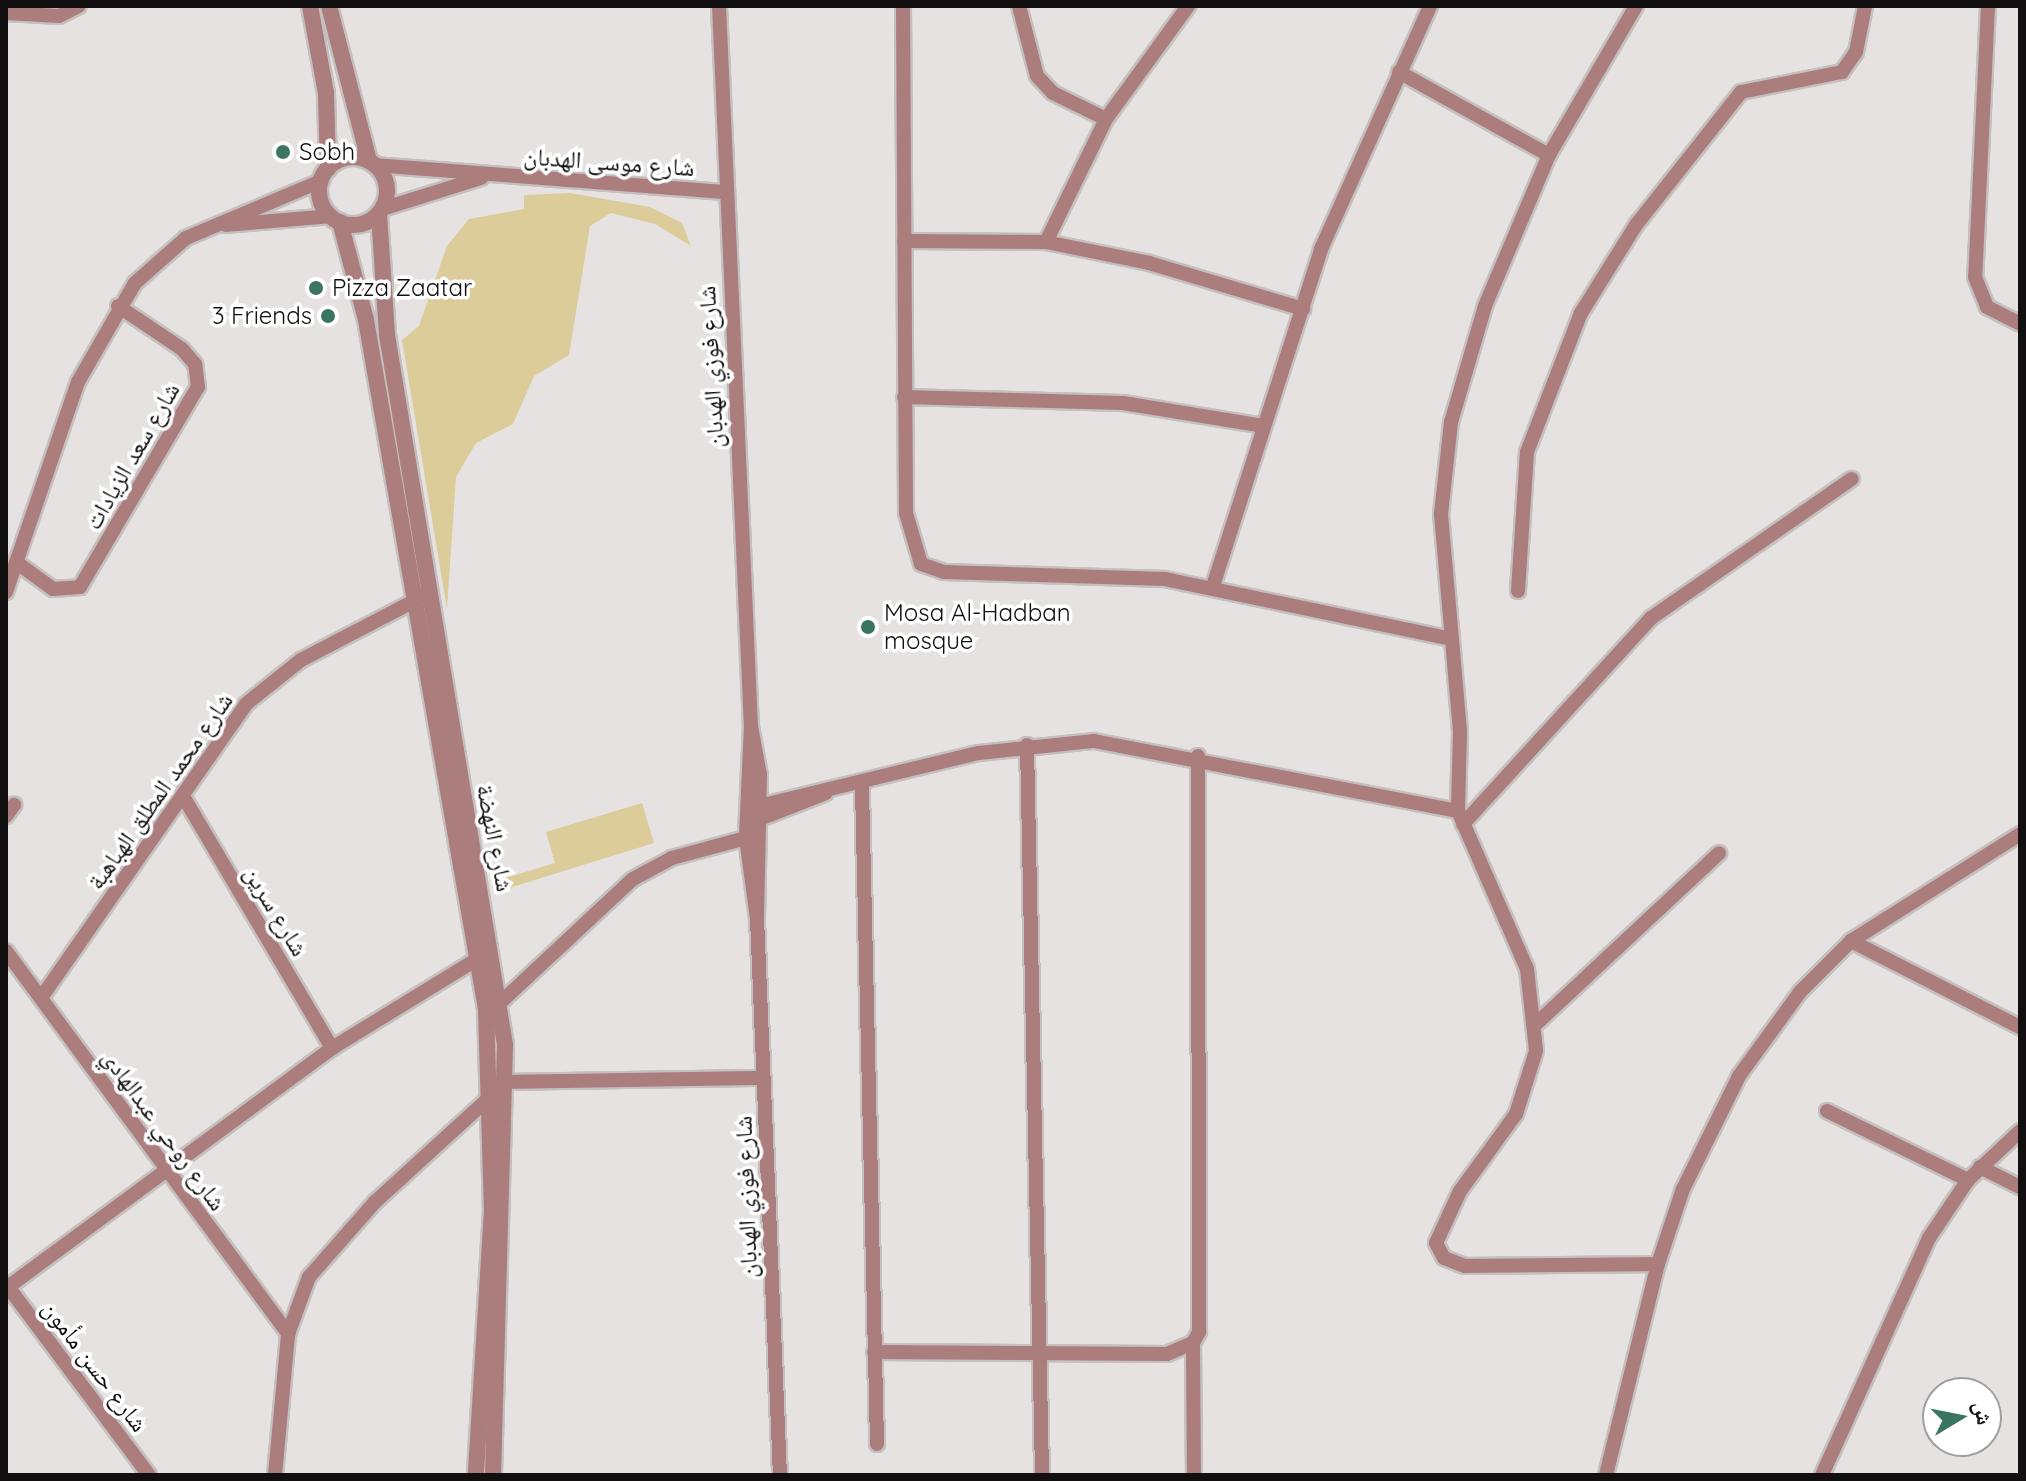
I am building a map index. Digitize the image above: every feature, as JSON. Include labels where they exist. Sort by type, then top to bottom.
[{"type":"street","points":[[6,13],[59,16],[79,6]]},
{"type":"street","points":[[310,6],[326,93],[325,175],[335,219]]},
{"type":"street","points":[[214,226],[335,219],[360,224],[380,212],[386,181],[372,163],[329,6]]},
{"type":"street","name":"شارع فوزي الهدبان","points":[[719,6],[724,192],[751,726],[751,819],[780,1475]]},
{"type":"street","points":[[903,6],[906,513],[921,564],[944,572],[1081,573],[1213,586],[1448,638]]},
{"type":"street","points":[[1019,6],[1037,76],[1053,93],[1106,119]]},
{"type":"street","points":[[1046,242],[1106,119],[1188,6]]},
{"type":"street","points":[[1213,586],[1321,249],[1430,6]]},
{"type":"street","points":[[1636,6],[1549,155],[1485,306],[1451,422],[1441,514],[1448,638],[1457,697],[1461,818],[1511,920],[1537,1023],[1536,1051],[1516,1114],[1440,1224],[1440,1254],[1465,1266],[1658,1264]]},
{"type":"street","points":[[1518,591],[1527,452],[1581,313],[1636,225],[1741,92],[1842,72],[1856,52],[1865,6]]},
{"type":"street","points":[[1988,6],[1975,277],[1987,307],[2020,324]]},
{"type":"street","points":[[1399,72],[1549,155]]},
{"type":"street","points":[[6,592],[78,382],[118,306],[150,266],[214,226],[325,175],[343,159],[372,163]]},
{"type":"street","name":"شارع موسى الهدبان","points":[[372,163],[724,192]]},
{"type":"street","name":"شارع موسى الهدبان","points":[[380,212],[491,175]]},
{"type":"street","name":"شارع النهضة","points":[[380,212],[380,287],[429,594],[501,1002],[507,1082],[493,1475]]},
{"type":"street","name":"شارع النهضة","points":[[335,219],[369,334],[413,602],[479,958],[492,1095],[476,1475]]},
{"type":"street","points":[[904,241],[1046,242],[1149,263],[1303,309]]},
{"type":"street","name":"شارع سعد الزيادات","points":[[16,562],[53,589],[80,587],[198,387],[195,364],[182,349],[118,306]]},
{"type":"street","points":[[904,397],[1109,402],[1263,426]]},
{"type":"street","points":[[1461,818],[1651,618],[1852,479]]},
{"type":"street","name":"شارع محمد المطلق الهباهبة","points":[[41,998],[183,796],[263,689],[429,594]]},
{"type":"street","name":"شارع فوزي الهدبان","points":[[751,726],[760,775],[751,819],[757,918]]},
{"type":"street","points":[[501,1002],[633,879],[751,819],[791,794],[826,793],[862,787],[1027,745],[1094,741],[1198,756],[1461,818]]},
{"type":"street","points":[[1027,745],[1042,1475]]},
{"type":"street","points":[[1194,1475],[1193,1343],[1204,1291],[1198,756]]},
{"type":"street","points":[[760,775],[791,794]]},
{"type":"street","points":[[862,787],[877,1444]]},
{"type":"street","points":[[751,819],[826,793]]},
{"type":"street","name":"شارع سرين","points":[[183,796],[332,1048]]},
{"type":"street","points":[[1606,1475],[1658,1264],[1683,1189],[1739,1076],[1800,992],[1851,941],[2020,834]]},
{"type":"street","points":[[1537,1023],[1719,853]]},
{"type":"street","points":[[1851,941],[2020,1027]]},
{"type":"street","name":"شارع روحي عبدالهادي","points":[[6,951],[164,1170],[288,1334]]},
{"type":"street","points":[[7,1285],[332,1048],[479,958]]},
{"type":"street","points":[[507,1082],[763,1078]]},
{"type":"street","points":[[275,1475],[288,1334],[298,1301],[327,1251],[492,1095]]},
{"type":"street","points":[[1827,1111],[1968,1180]]},
{"type":"street","points":[[1822,1475],[1905,1286],[1968,1180],[2020,1131]]},
{"type":"street","points":[[1980,1167],[2020,1187]]},
{"type":"street","name":"شارع حسن مأمون","points":[[7,1285],[149,1475]]},
{"type":"street","points":[[874,1352],[1039,1350],[1167,1354],[1193,1343]]},
{"type":"shaded area","points":[[570,193],[650,207],[682,223],[691,246],[655,224],[611,213],[590,226],[569,355],[534,376],[513,424],[476,443],[456,477],[447,609],[402,340],[419,326],[447,246],[469,219],[524,209],[524,195]]},
{"type":"shaded area","points":[[642,803],[654,843],[493,893],[492,882],[555,863],[546,832]]},
{"type":"place","name":"Sobh","points":[[283,152]]},
{"type":"place","name":"Pizza Zaatar","points":[[316,288]]},
{"type":"place","name":"3 Friends","points":[[328,316]]},
{"type":"place","name":"Mosa Al-Hadban mosque","points":[[868,627]]}]
